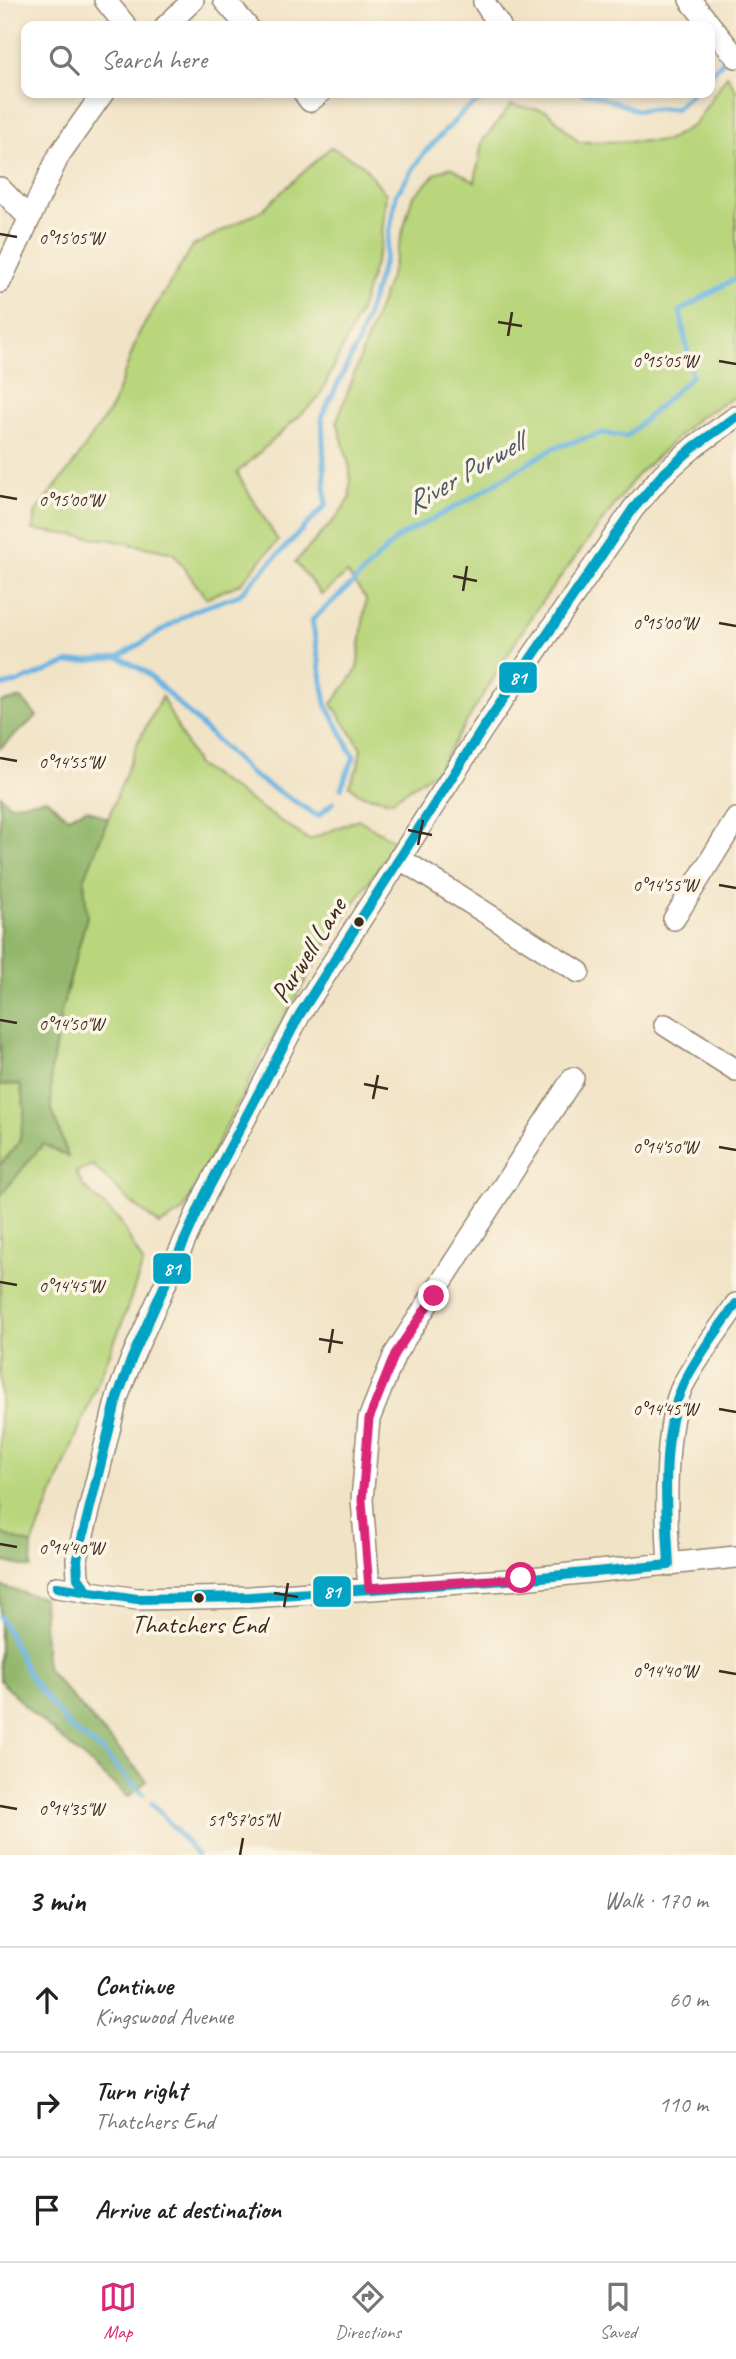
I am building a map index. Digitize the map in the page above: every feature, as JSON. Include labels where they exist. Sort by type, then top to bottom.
[{"type":"street","points":[[105,0],[122,21]]},
{"type":"street","points":[[171,21],[193,0]]},
{"type":"street","points":[[224,0],[243,21]]},
{"type":"street","points":[[690,0],[707,21]]},
{"type":"street","points":[[484,1],[497,21]]},
{"type":"street","points":[[715,30],[732,51]]},
{"type":"street","points":[[0,282],[60,155],[100,98]]},
{"type":"street","points":[[0,188],[29,218]]},
{"type":"street","name":"Purwell Lane","points":[[88,1592],[78,1577],[77,1559],[117,1398],[132,1358],[205,1195],[300,1014],[482,730],[633,509],[670,468],[695,446],[736,417]]},
{"type":"street","points":[[674,919],[736,819]]},
{"type":"street","points":[[399,858],[579,972]]},
{"type":"street","points":[[665,1025],[736,1070]]},
{"type":"street","points":[[369,1588],[362,1500],[369,1419],[395,1354],[573,1078]]},
{"type":"street","points":[[669,1565],[668,1457],[682,1386],[736,1304]]},
{"type":"street","points":[[57,1587],[137,1599],[250,1597],[521,1578],[736,1557]]},
{"type":"green space","points":[[727,75],[736,90],[736,396],[698,418],[637,475],[532,615],[437,770],[391,801],[359,794],[349,785],[358,767],[361,748],[332,704],[357,670],[366,599],[347,573],[322,595],[295,562],[336,518],[350,498],[350,468],[337,421],[391,274],[412,198],[436,173],[451,167],[475,182],[482,142],[511,105],[547,111],[579,142],[666,141],[695,124],[712,98],[715,98],[715,93]]},
{"type":"green space","points":[[331,147],[363,165],[386,194],[381,245],[360,311],[319,398],[237,473],[278,541],[240,584],[206,598],[173,553],[112,540],[33,530],[36,511],[72,466],[112,407],[139,333],[193,246],[262,210]]},
{"type":"green space","points":[[162,697],[197,765],[309,840],[358,819],[396,842],[329,940],[262,1056],[183,1211],[160,1225],[127,1199],[93,1165],[76,1172],[83,1186],[120,1221],[143,1263],[122,1323],[32,1545],[0,1533],[0,1196],[43,1143],[68,1156],[51,1107],[51,1070],[61,1012],[87,916],[84,880],[138,742]]},
{"type":"green space","points":[[21,698],[37,716],[0,748],[0,702]]},
{"type":"green space","points":[[0,795],[10,805],[46,799],[68,817],[87,809],[108,819],[84,880],[87,916],[61,1012],[51,1070],[51,1107],[68,1157],[43,1144],[0,1196],[0,1165],[19,1143],[25,1111],[20,1084],[0,1085]]},
{"type":"green space","points":[[20,1084],[25,1111],[19,1143],[0,1165],[0,1085]]},
{"type":"green space","points":[[0,1533],[32,1545],[31,1568],[0,1561]]},
{"type":"green space","points":[[0,1586],[43,1598],[46,1668],[147,1781],[128,1797],[28,1709],[0,1680]]},
{"type":"waterway","name":"River Purwell","points":[[715,69],[729,54]]},
{"type":"waterway","name":"River Purwell","points":[[0,686],[16,683],[67,663],[119,657],[193,611],[239,595],[326,505],[322,416],[358,343],[385,258],[396,195],[423,154],[464,111],[485,98]]},
{"type":"waterway","name":"River Purwell","points":[[604,98],[636,110],[676,108],[687,98]]},
{"type":"waterway","name":"River Purwell","points":[[341,788],[354,757],[326,704],[312,620],[397,538],[470,499],[553,448],[603,433],[626,437],[692,376],[680,311],[736,278]]},
{"type":"waterway","name":"River Purwell","points":[[119,657],[146,672],[252,775],[318,816],[333,803]]},
{"type":"waterway","points":[[0,1616],[30,1677],[69,1727],[98,1748],[143,1794]]},
{"type":"waterway","points":[[152,1803],[197,1855]]},
{"type":"transit line","name":"81","points":[[88,1592],[78,1578],[77,1559],[117,1398],[132,1358],[205,1195],[300,1014],[482,730],[633,509],[662,475],[695,446],[736,417]]},
{"type":"transit line","name":"81","points":[[57,1587],[137,1599],[250,1597],[521,1579],[669,1565],[666,1473],[676,1405],[695,1364],[736,1304]]},
{"type":"place","name":"Thatchers End","points":[[199,1598]]},
{"type":"route","points":[[434,1296],[395,1354],[369,1419],[362,1500],[369,1588],[521,1578]]}]
